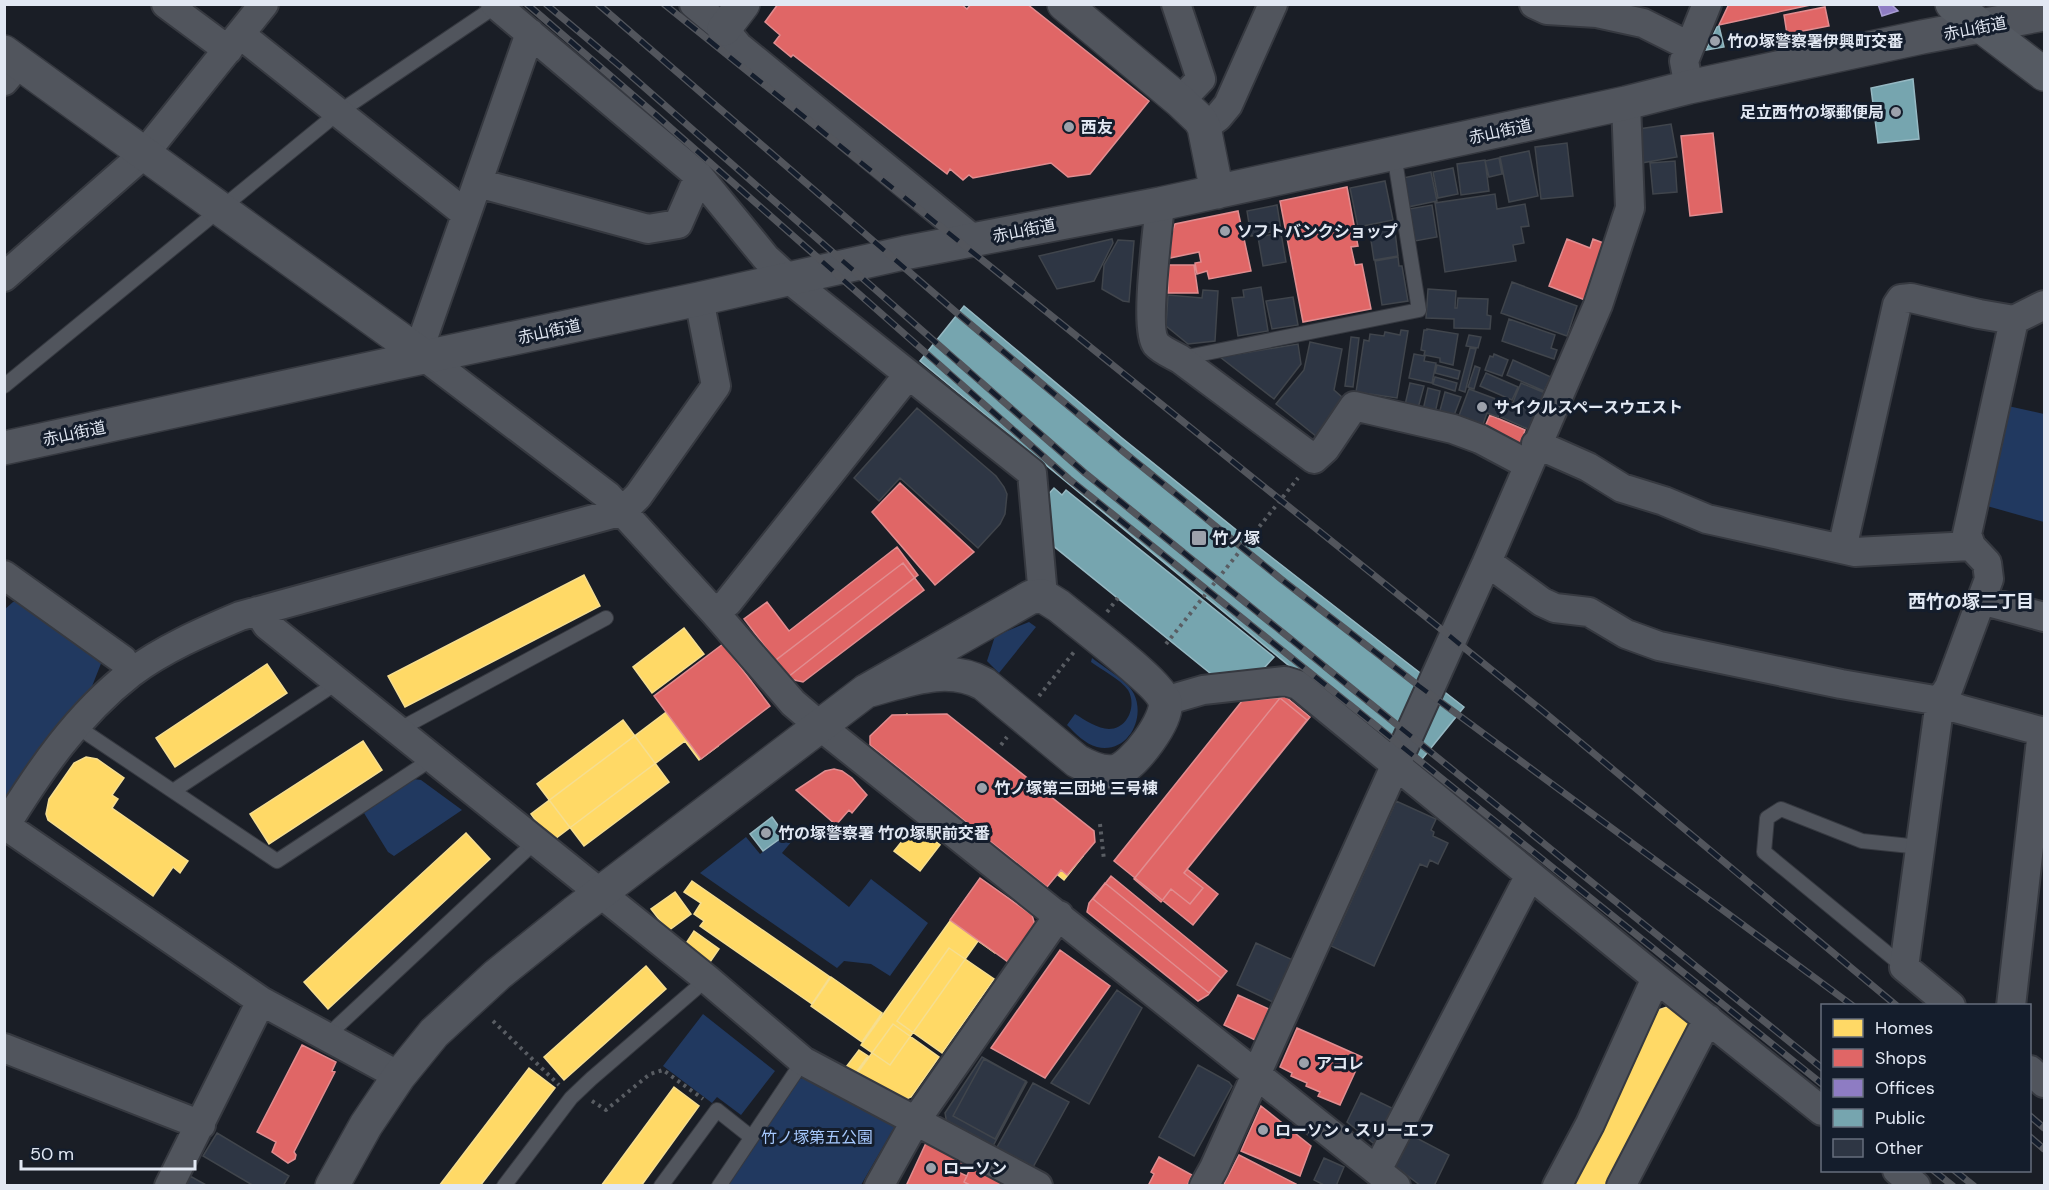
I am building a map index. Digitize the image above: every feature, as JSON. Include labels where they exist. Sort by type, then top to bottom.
[{"type":"main road","points":[[1952,4],[2044,74]]},
{"type":"street","points":[[166,4],[235,42],[339,112],[466,214]]},
{"type":"street","points":[[4,277],[144,154],[264,4]]},
{"type":"street","points":[[694,4],[734,17],[738,46],[974,240]]},
{"type":"street","points":[[1064,4],[1200,120],[1204,127],[1216,192]]},
{"type":"street","points":[[1176,4],[1200,79],[1180,101]]},
{"type":"street","points":[[1204,127],[1218,117],[1228,105],[1273,4]]},
{"type":"street","points":[[1534,4],[1547,9],[1597,13],[1642,23],[1689,46]]},
{"type":"street","points":[[1689,87],[1684,62],[1707,4]]},
{"type":"street","points":[[496,5],[699,176],[766,258],[789,279],[1032,473],[1043,596]]},
{"type":"street","name":"赤山街道","points":[[4,448],[421,355],[699,299],[904,253],[1160,204],[1626,103],[1689,87],[1922,37],[2044,14]]},
{"type":"street","points":[[421,355],[466,214],[530,33]]},
{"type":"street","points":[[9,65],[144,154],[421,355],[608,496],[715,613],[793,703],[1387,1178],[1530,874]]},
{"type":"street","points":[[1204,1185],[1214,1168],[1396,766],[1598,305],[1630,208],[1626,103]]},
{"type":"street","points":[[477,183],[648,229],[678,224],[699,176]]},
{"type":"street","points":[[1160,204],[1151,333],[1157,345],[1180,359],[1314,459],[1325,449],[1354,405],[1454,429],[1532,454],[1588,467],[1622,488],[1664,501],[1707,519],[1855,552],[1971,546]]},
{"type":"street","points":[[1842,549],[1897,305],[1901,299],[1911,298],[2014,320],[2044,305]]},
{"type":"street","points":[[399,1076],[261,1001],[5,827],[40,771],[93,707],[131,673],[197,634],[240,616],[623,511],[638,496],[716,386],[699,299]]},
{"type":"street","points":[[1950,1004],[1904,967],[1940,701],[1949,687],[1989,579],[1987,562],[1971,546],[1967,534],[2014,320]]},
{"type":"street","points":[[715,613],[728,602],[908,375]]},
{"type":"street","points":[[1487,562],[1542,602],[1555,608],[1589,612],[1626,634],[1659,646],[1841,684],[1940,701],[1959,709],[2043,731],[2011,1004]]},
{"type":"street","points":[[10,587],[123,660],[131,673]]},
{"type":"street","points":[[332,1185],[366,1125],[399,1076],[434,1033],[468,1000],[599,893],[866,691],[1031,597],[1043,596],[1059,606],[1148,679],[1165,701],[1164,715],[1158,728],[1134,759],[1116,771],[1102,771],[1089,768],[1077,761],[975,679],[962,675],[936,674],[866,691]]},
{"type":"street","points":[[1981,600],[2044,617]]},
{"type":"street","points":[[258,611],[267,625],[707,979],[803,1061],[1038,1185]]},
{"type":"street","points":[[975,679],[982,624]]},
{"type":"street","points":[[1165,701],[1203,690],[1285,681],[1298,685],[1656,978],[1821,1109]]},
{"type":"street","points":[[879,1185],[916,1120],[1059,915]]},
{"type":"street","points":[[1557,1185],[1590,1124],[1656,978]]},
{"type":"street","points":[[170,1185],[261,1001]]},
{"type":"street","points":[[1621,1185],[1708,1019]]},
{"type":"street","points":[[4,1048],[201,1125]]},
{"type":"street","points":[[2031,1071],[2044,1083]]},
{"type":"street","points":[[1900,1172],[1916,1185]]},
{"type":"lane","points":[[4,386],[339,112],[496,5]]},
{"type":"lane","points":[[1180,359],[1419,310],[1394,154]]},
{"type":"lane","points":[[398,730],[606,618]]},
{"type":"lane","points":[[173,791],[338,682]]},
{"type":"lane","points":[[76,726],[277,861],[432,759]]},
{"type":"lane","points":[[1904,967],[1764,852],[1767,818],[1781,809],[1862,841],[1920,847]]},
{"type":"lane","points":[[327,1036],[535,842]]},
{"type":"lane","points":[[504,1185],[571,1098],[591,1078],[707,979]]},
{"type":"lane","points":[[719,1185],[803,1061]]},
{"type":"lane","points":[[661,1185],[717,1110],[751,1137]]},
{"type":"path","points":[[1166,644],[1288,490]]},
{"type":"path","points":[[1001,745],[1118,598]]},
{"type":"path","points":[[1100,824],[1104,860]]},
{"type":"green space","points":[[2008,406],[2044,414],[2044,522],[1987,506]]},
{"type":"green space","points":[[25,600],[102,661],[87,699],[4,805],[4,610],[13,602]]},
{"type":"green space","points":[[1029,622],[1036,627],[999,673],[987,661],[995,636]]},
{"type":"green space","points":[[1092,658],[1131,689],[1137,704],[1138,714],[1131,732],[1125,740],[1108,748],[1088,743],[1067,725],[1075,714],[1096,726],[1105,729],[1116,728],[1126,721],[1129,715],[1132,702],[1128,690],[1116,678],[1091,662]]},
{"type":"green space","points":[[413,779],[421,780],[462,810],[394,856],[388,852],[364,813]]},
{"type":"green space","points":[[794,829],[797,835],[782,853],[849,907],[871,879],[928,923],[890,976],[871,964],[844,961],[837,968],[700,873],[746,837],[760,854]]},
{"type":"green space","points":[[703,1014],[775,1071],[741,1115],[717,1097],[712,1103],[663,1066]]},
{"type":"green space","name":"竹ノ塚第五公園","points":[[798,1078],[812,1079],[895,1126],[861,1185],[728,1186]]},
{"type":"building: Homes","points":[[584,575],[600,606],[405,707],[388,676]]},
{"type":"building: Homes","points":[[684,628],[704,654],[652,693],[633,667]]},
{"type":"building: Homes","points":[[734,661],[756,690],[705,728],[718,746],[699,760],[685,741],[551,842],[531,814]]},
{"type":"building: Homes","points":[[267,664],[287,693],[175,767],[156,738]]},
{"type":"building: Homes","points":[[907,714],[1083,856],[1064,880],[888,738]]},
{"type":"building: Homes","points":[[623,720],[669,782],[584,846],[537,784]]},
{"type":"building: Homes","points":[[363,741],[382,770],[269,844],[250,814]]},
{"type":"building: Homes","points":[[86,757],[97,759],[124,778],[112,795],[118,799],[112,808],[188,861],[180,873],[173,867],[153,896],[48,820],[46,814],[49,799],[74,763]]},
{"type":"building: Homes","points":[[915,825],[940,845],[920,871],[894,851]]},
{"type":"building: Homes","points":[[466,833],[490,859],[328,1009],[304,982]]},
{"type":"building: Homes","points":[[692,881],[830,977],[812,1004],[700,926],[704,921],[694,914],[701,903],[684,892]]},
{"type":"building: Homes","points":[[675,892],[691,914],[668,931],[651,909]]},
{"type":"building: Homes","points":[[970,893],[998,913],[991,923],[1008,936],[995,953],[978,941],[890,1065],[861,1045]]},
{"type":"building: Homes","points":[[694,931],[719,949],[708,965],[683,948]]},
{"type":"building: Homes","points":[[949,948],[994,979],[942,1053],[897,1021]]},
{"type":"building: Homes","points":[[646,966],[666,989],[564,1080],[544,1057]]},
{"type":"building: Homes","points":[[831,977],[882,1013],[862,1042],[811,1006]]},
{"type":"building: Homes","points":[[1667,1007],[1678,1009],[1687,1016],[1691,1028],[1610,1186],[1569,1186],[1658,1010]]},
{"type":"building: Homes","points":[[893,1024],[939,1057],[911,1097],[904,1100],[856,1075]]},
{"type":"building: Homes","points":[[859,1050],[868,1056],[855,1074],[846,1067]]},
{"type":"building: Homes","points":[[529,1068],[555,1088],[480,1186],[439,1186]]},
{"type":"building: Homes","points":[[674,1087],[699,1106],[641,1186],[601,1186]]},
{"type":"building: Shops","points":[[778,4],[961,4],[967,9],[971,4],[1027,4],[1149,101],[1090,174],[1068,177],[1051,163],[973,178],[969,175],[963,180],[950,169],[947,174],[793,55],[791,57],[774,43],[780,35],[765,22]]},
{"type":"building: Shops","points":[[1729,4],[1815,4],[1719,25]]},
{"type":"building: Shops","points":[[1825,7],[1829,26],[1787,34],[1784,15]]},
{"type":"building: Shops","points":[[1713,133],[1722,212],[1690,216],[1681,136]]},
{"type":"building: Shops","points":[[1347,187],[1358,246],[1351,247],[1355,265],[1362,264],[1371,309],[1303,322],[1280,201]]},
{"type":"building: Shops","points":[[1238,211],[1251,271],[1209,279],[1207,271],[1197,274],[1195,263],[1201,262],[1199,252],[1170,258],[1171,235],[1175,224]]},
{"type":"building: Shops","points":[[1567,239],[1590,248],[1593,239],[1606,244],[1585,300],[1549,286]]},
{"type":"building: Shops","points":[[1168,265],[1194,265],[1198,293],[1168,293]]},
{"type":"building: Shops","points":[[1490,415],[1525,430],[1524,433],[1529,435],[1523,449],[1483,431]]},
{"type":"building: Shops","points":[[900,483],[974,552],[935,585],[872,512]]},
{"type":"building: Shops","points":[[897,547],[918,575],[788,677],[744,619],[767,602],[789,631]]},
{"type":"building: Shops","points":[[903,563],[924,590],[803,682],[790,679],[776,660]]},
{"type":"building: Shops","points":[[723,644],[770,706],[701,759],[654,696]]},
{"type":"building: Shops","points":[[1286,697],[1310,717],[1187,869],[1218,894],[1193,925],[1114,861],[1242,701]]},
{"type":"building: Shops","points":[[1280,698],[1307,720],[1184,873],[1203,888],[1190,904],[1171,889],[1161,902],[1134,879]]},
{"type":"building: Shops","name":"竹ノ塚第三団地 三号棟","points":[[947,714],[1094,831],[1095,842],[1067,875],[1061,870],[1047,887],[870,745],[870,736],[892,715]]},
{"type":"building: Shops","points":[[834,769],[852,778],[867,795],[852,813],[849,810],[836,825],[796,790],[825,771]]},
{"type":"building: Shops","points":[[1111,876],[1227,971],[1209,993],[1093,899]]},
{"type":"building: Shops","points":[[980,878],[1032,915],[1035,925],[1008,962],[950,920]]},
{"type":"building: Shops","points":[[1105,883],[1221,978],[1208,995],[1198,1001],[1087,912],[1089,903]]},
{"type":"building: Shops","points":[[1060,950],[1110,986],[1045,1078],[991,1048]]},
{"type":"building: Shops","points":[[1238,995],[1269,1009],[1255,1040],[1224,1025]]},
{"type":"building: Shops","points":[[1297,1028],[1362,1057],[1340,1105],[1318,1096],[1320,1092],[1306,1086],[1307,1083],[1291,1076],[1292,1073],[1280,1067]]},
{"type":"building: Shops","points":[[302,1045],[336,1062],[332,1071],[335,1072],[294,1152],[295,1159],[288,1163],[272,1152],[276,1142],[257,1132]]},
{"type":"building: Shops","points":[[1261,1106],[1311,1146],[1300,1176],[1241,1151]]},
{"type":"building: Shops","points":[[926,1143],[964,1160],[958,1172],[967,1176],[964,1182],[971,1186],[906,1186]]},
{"type":"building: Shops","points":[[1239,1155],[1296,1184],[1295,1186],[1223,1186]]},
{"type":"building: Shops","points":[[1159,1157],[1192,1175],[1187,1186],[1148,1186],[1154,1174],[1151,1172]]},
{"type":"building: Shops","points":[[971,1167],[1010,1186],[972,1186],[964,1182]]},
{"type":"building: Offices","points":[[1878,4],[1891,4],[1898,11],[1882,16]]},
{"type":"building: Public","points":[[1719,26],[1724,47],[1706,50],[1717,27]]},
{"type":"building: Public","points":[[1913,79],[1919,139],[1878,143],[1871,88]]},
{"type":"building: Public","points":[[964,306],[1239,532],[1464,707],[1414,769],[920,361]]},
{"type":"building: Public","points":[[1054,488],[1062,495],[1066,490],[1274,657],[1257,676],[1221,682],[1046,540],[1043,500]]},
{"type":"building: Public","points":[[772,817],[785,835],[763,851],[750,834]]},
{"type":"building: Other","points":[[1671,124],[1677,157],[1641,163],[1639,129]]},
{"type":"building: Other","points":[[1567,143],[1573,196],[1541,199],[1535,147]]},
{"type":"building: Other","points":[[1529,151],[1538,196],[1509,202],[1500,157]]},
{"type":"building: Other","points":[[1499,158],[1502,174],[1489,177],[1485,161]]},
{"type":"building: Other","points":[[1485,160],[1489,191],[1461,195],[1457,164]]},
{"type":"building: Other","points":[[1675,161],[1677,192],[1653,194],[1650,163]]},
{"type":"building: Other","points":[[1453,168],[1458,194],[1438,198],[1433,172]]},
{"type":"building: Other","points":[[1431,172],[1437,201],[1408,207],[1403,178]]},
{"type":"building: Other","points":[[1385,181],[1393,220],[1358,227],[1350,188]]},
{"type":"building: Other","points":[[1495,194],[1497,209],[1525,204],[1529,226],[1521,227],[1524,243],[1513,245],[1516,261],[1445,272],[1435,203]]},
{"type":"building: Other","points":[[1277,205],[1281,230],[1251,236],[1247,211]]},
{"type":"building: Other","points":[[1432,205],[1437,237],[1415,241],[1409,209]]},
{"type":"building: Other","points":[[1394,223],[1398,256],[1374,260],[1369,227]]},
{"type":"building: Other","points":[[1281,233],[1286,262],[1263,266],[1258,237]]},
{"type":"building: Other","points":[[1112,239],[1113,243],[1094,281],[1057,289],[1039,256]]},
{"type":"building: Other","points":[[1118,240],[1134,241],[1129,302],[1102,289],[1104,265]]},
{"type":"building: Other","points":[[1398,257],[1399,266],[1402,266],[1408,301],[1382,305],[1375,261]]},
{"type":"building: Other","points":[[1512,282],[1577,306],[1567,336],[1501,313]]},
{"type":"building: Other","points":[[1261,287],[1268,331],[1238,336],[1232,298],[1244,297],[1243,290]]},
{"type":"building: Other","points":[[1428,289],[1456,291],[1455,308],[1457,308],[1458,298],[1488,299],[1487,315],[1491,316],[1490,329],[1454,328],[1454,319],[1426,318]]},
{"type":"building: Other","points":[[1203,290],[1218,291],[1215,341],[1188,344],[1166,326],[1168,295],[1202,298]]},
{"type":"building: Other","points":[[1293,297],[1298,325],[1272,329],[1266,301]]},
{"type":"building: Other","points":[[1509,319],[1555,335],[1551,348],[1557,350],[1554,359],[1502,341]]},
{"type":"building: Other","points":[[1401,330],[1408,331],[1397,398],[1356,392],[1364,340],[1369,341],[1370,334],[1384,336],[1385,332],[1400,335]]},
{"type":"building: Other","points":[[1424,330],[1458,334],[1453,365],[1440,362],[1440,358],[1424,355],[1425,351],[1421,350]]},
{"type":"building: Other","points":[[1469,335],[1481,337],[1478,348],[1466,346]]},
{"type":"building: Other","points":[[1351,337],[1359,338],[1353,387],[1345,386]]},
{"type":"building: Other","points":[[1310,342],[1342,349],[1334,390],[1343,398],[1317,437],[1276,404],[1304,370]]},
{"type":"building: Other","points":[[1298,344],[1301,364],[1274,399],[1220,357]]},
{"type":"building: Other","points":[[1470,348],[1476,349],[1465,392],[1459,390]]},
{"type":"building: Other","points":[[1414,354],[1425,356],[1424,361],[1436,363],[1432,383],[1409,378]]},
{"type":"building: Other","points":[[1494,354],[1508,360],[1502,376],[1485,370],[1490,356],[1493,357]]},
{"type":"building: Other","points":[[1513,360],[1551,377],[1544,391],[1507,375]]},
{"type":"building: Other","points":[[1437,365],[1460,371],[1458,379],[1435,373]]},
{"type":"building: Other","points":[[1475,366],[1480,368],[1474,389],[1468,387]]},
{"type":"building: Other","points":[[1486,373],[1518,387],[1512,400],[1480,386]]},
{"type":"building: Other","points":[[1435,377],[1457,383],[1455,391],[1433,384]]},
{"type":"building: Other","points":[[1410,383],[1424,386],[1418,408],[1405,405]]},
{"type":"building: Other","points":[[1521,383],[1545,393],[1537,411],[1513,402]]},
{"type":"building: Other","points":[[1428,388],[1440,391],[1435,413],[1423,410]]},
{"type":"building: Other","name":"サイクルスペースウエスト","points":[[1469,389],[1504,402],[1498,417],[1487,413],[1481,430],[1457,421]]},
{"type":"building: Other","points":[[1445,392],[1461,397],[1453,418],[1439,414]]},
{"type":"building: Other","points":[[1508,401],[1537,414],[1530,430],[1501,417]]},
{"type":"building: Other","points":[[917,408],[996,476],[1004,487],[1007,494],[1005,514],[1000,524],[978,548],[900,478],[879,501],[854,478]]},
{"type":"building: Other","points":[[1396,801],[1436,819],[1431,830],[1434,832],[1433,836],[1448,843],[1438,864],[1430,860],[1427,867],[1420,864],[1374,966],[1331,946]]},
{"type":"building: Other","points":[[1256,943],[1295,961],[1275,1003],[1237,985]]},
{"type":"building: Other","points":[[1117,990],[1142,1008],[1089,1104],[1051,1083]]},
{"type":"building: Other","points":[[982,1057],[1027,1082],[992,1148],[947,1124],[945,1113]]},
{"type":"building: Other","points":[[984,1059],[1026,1081],[995,1139],[953,1116]]},
{"type":"building: Other","points":[[1198,1065],[1229,1082],[1232,1086],[1194,1156],[1159,1137]]},
{"type":"building: Other","points":[[1033,1083],[1069,1102],[1032,1169],[996,1149]]},
{"type":"building: Other","points":[[1361,1093],[1396,1110],[1383,1140],[1373,1143],[1347,1122]]},
{"type":"building: Other","points":[[217,1133],[289,1176],[283,1186],[254,1186],[203,1156]]},
{"type":"building: Other","points":[[1407,1133],[1449,1155],[1434,1186],[1421,1186],[1395,1166]]},
{"type":"building: Other","points":[[1324,1158],[1344,1167],[1336,1186],[1326,1186],[1314,1180]]},
{"type":"building: Other","points":[[190,1176],[208,1186],[186,1186]]},
{"type":"railway","points":[[527,4],[1069,479],[1821,1083]]},
{"type":"railway","points":[[546,4],[620,66],[1085,473],[1821,1067]]},
{"type":"railway","points":[[598,4],[957,313],[1281,579],[1419,686],[1850,1004]]},
{"type":"railway","points":[[664,4],[1544,712],[1895,1004]]},
{"type":"railway","points":[[2031,1117],[2044,1128]]},
{"type":"railway","points":[[2031,1138],[2044,1149]]},
{"type":"railway","points":[[1936,1172],[1953,1186]]},
{"type":"railway","points":[[1956,1172],[1974,1186]]},
{"type":"place","name":"竹の塚警察署伊興町交番","points":[[1715,41]]},
{"type":"place","name":"足立西竹の塚郵便局","points":[[1896,112]]},
{"type":"place","name":"西友","points":[[1069,127]]},
{"type":"place","name":"ソフトバンクショップ","points":[[1225,231]]},
{"type":"place","name":"サイクルスペースウエスト","points":[[1482,407]]},
{"type":"place","name":"竹ノ塚","points":[[1199,538]]},
{"type":"place","name":"竹ノ塚第三団地 三号棟","points":[[982,788]]},
{"type":"place","name":"竹の塚警察署 竹の塚駅前交番","points":[[766,833]]},
{"type":"place","name":"アコレ","points":[[1304,1063]]},
{"type":"place","name":"ローソン・スリーエフ","points":[[1263,1130]]},
{"type":"place","name":"ローソン","points":[[931,1168]]},
{"type":"district","name":"西竹の塚二丁目","points":[[1971,602]]}]
